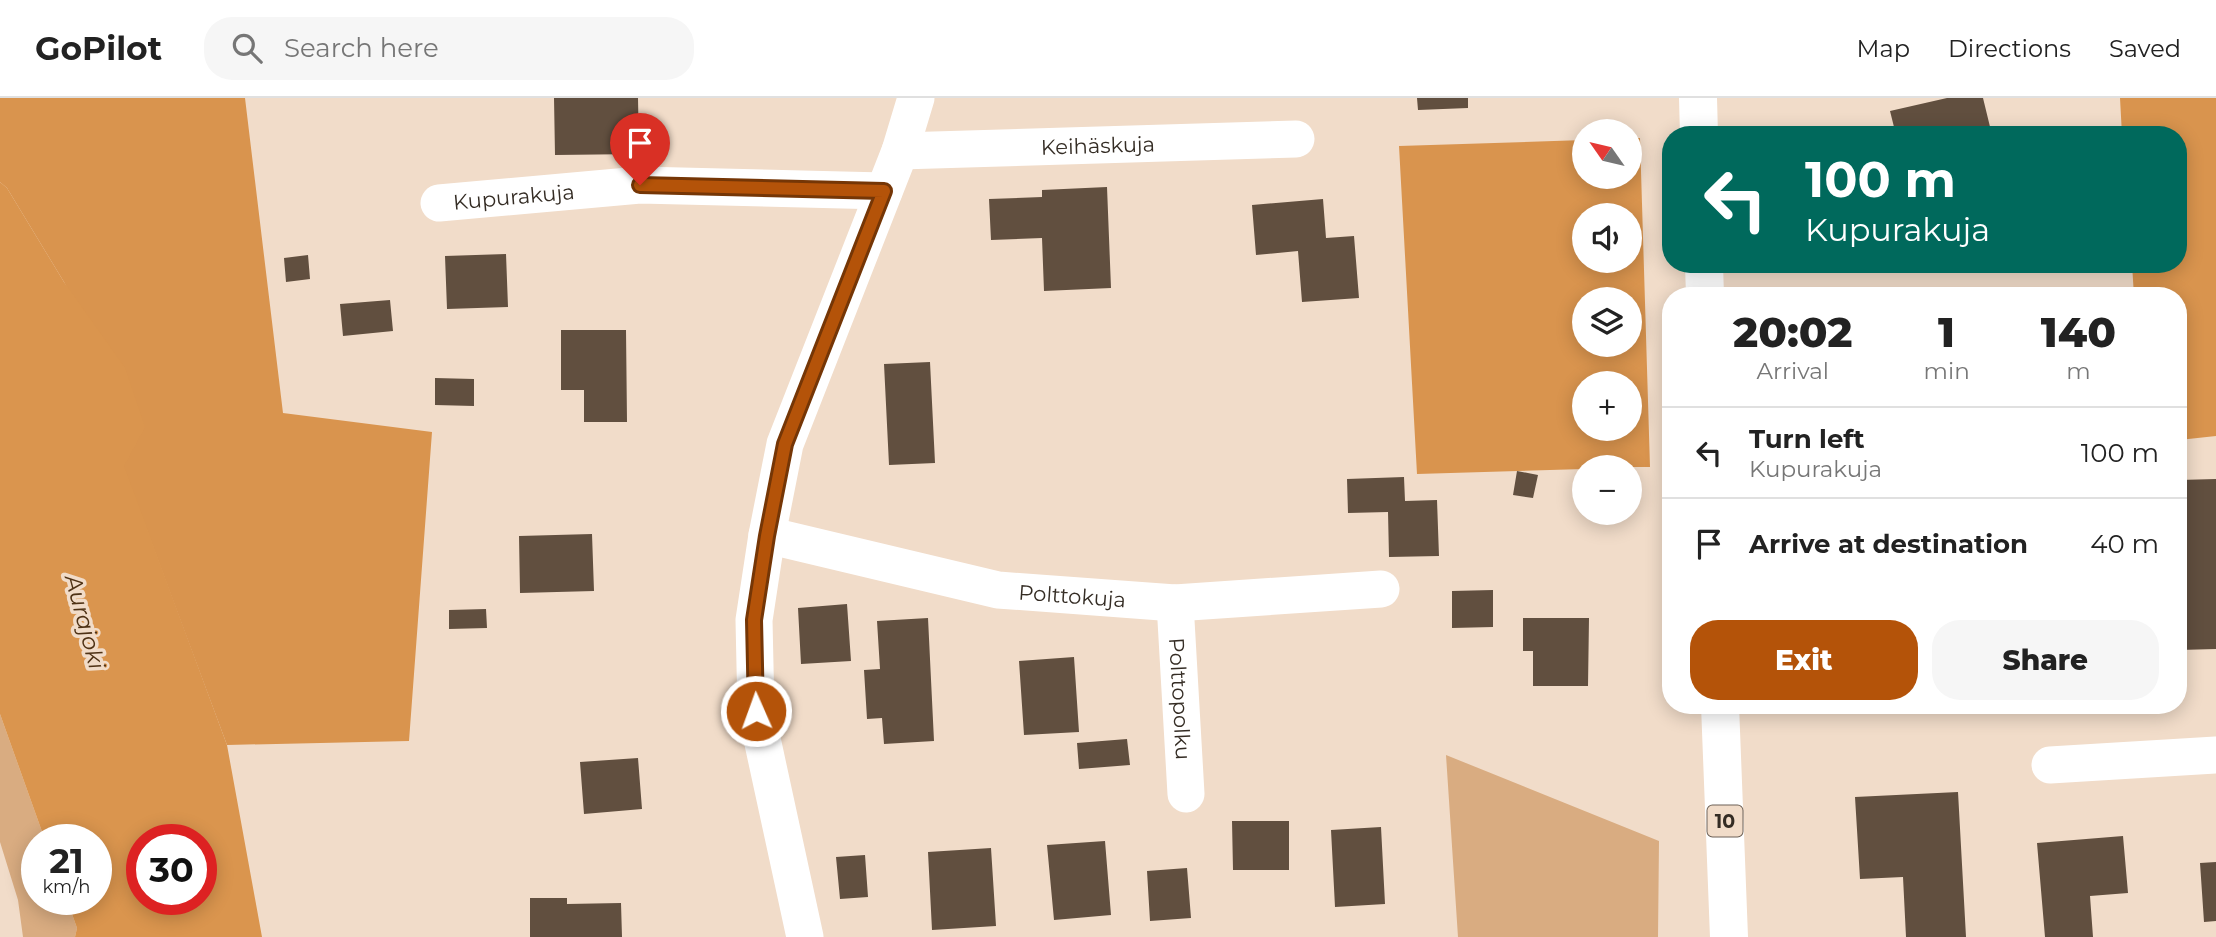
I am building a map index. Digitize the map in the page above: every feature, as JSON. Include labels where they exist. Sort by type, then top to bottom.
[{"type":"highway","points":[[1698,98],[1699,126]]},
{"type":"highway","name":"10","points":[[1720,714],[1729,937]]},
{"type":"street","points":[[805,937],[756,711],[754,620],[785,444],[900,150],[916,98]]},
{"type":"street","name":"Keihäskuja","points":[[900,150],[1296,139]]},
{"type":"street","name":"Kupurakuja","points":[[439,203],[640,185],[884,191]]},
{"type":"street","name":"Polttokuja","points":[[767,536],[998,590],[1175,603],[1381,589]]},
{"type":"street","name":"Polttopolku","points":[[1175,603],[1185,794]]},
{"type":"street","points":[[2050,765],[2216,755]]},
{"type":"shaded area","points":[[0,98],[245,98],[283,413],[432,432],[409,741],[227,745],[123,466],[144,427],[64,282],[7,188],[0,182]]},
{"type":"shaded area","points":[[2120,98],[2216,98],[2216,436],[2187,439],[2187,287],[2133,287],[2133,273],[2187,273],[2187,126],[2122,126]]},
{"type":"shaded area","points":[[1572,140],[1572,189],[1642,189],[1642,203],[1572,203],[1572,273],[1642,273],[1642,204],[1650,467],[1642,467],[1642,455],[1572,455],[1572,469],[1417,474],[1399,146]]},
{"type":"shaded area","points":[[0,714],[39,824],[21,824],[21,915],[72,915],[77,928],[75,937],[23,937],[18,900],[0,842]]},
{"type":"shaded area","points":[[1446,755],[1659,841],[1658,937],[1458,937]]},
{"type":"water","name":"Aurajoki","points":[[0,182],[7,188],[64,282],[125,368],[145,427],[124,466],[227,745],[262,937],[75,937],[77,928],[72,915],[112,915],[112,824],[39,824],[0,714]]},
{"type":"building","points":[[554,98],[638,98],[639,154],[555,155]]},
{"type":"building","points":[[1417,98],[1468,98],[1468,108],[1418,110]]},
{"type":"building","points":[[1947,98],[1983,98],[1990,126],[1894,126],[1890,111]]},
{"type":"building","points":[[1107,187],[1111,288],[1044,291],[1042,238],[991,240],[989,199],[1042,197],[1042,190]]},
{"type":"building","points":[[1323,199],[1326,238],[1354,236],[1359,298],[1302,302],[1298,251],[1256,255],[1252,205]]},
{"type":"building","points":[[506,254],[508,307],[447,309],[445,256]]},
{"type":"building","points":[[308,255],[310,279],[286,282],[284,258]]},
{"type":"building","points":[[390,300],[393,331],[343,336],[340,304]]},
{"type":"building","points":[[561,330],[626,330],[627,422],[584,422],[584,390],[561,390]]},
{"type":"building","points":[[930,362],[935,463],[889,465],[884,364]]},
{"type":"building","points":[[435,378],[474,379],[474,406],[435,405]]},
{"type":"building","points":[[1517,471],[1538,475],[1533,498],[1513,495]]},
{"type":"building","points":[[1404,477],[1405,501],[1437,500],[1439,556],[1389,557],[1388,512],[1348,513],[1347,479]]},
{"type":"building","points":[[2216,479],[2216,649],[2187,650],[2187,480]]},
{"type":"building","points":[[592,534],[594,591],[520,593],[519,536]]},
{"type":"building","points":[[1493,590],[1493,627],[1452,628],[1452,591]]},
{"type":"building","points":[[847,604],[851,661],[801,664],[798,608]]},
{"type":"building","points":[[486,609],[487,628],[449,629],[449,610]]},
{"type":"building","points":[[928,618],[934,741],[884,744],[882,718],[867,719],[864,670],[880,669],[877,621]]},
{"type":"building","points":[[1523,618],[1589,618],[1588,686],[1533,686],[1533,651],[1523,651]]},
{"type":"building","points":[[1074,657],[1079,732],[1024,735],[1019,661]]},
{"type":"building","points":[[1127,739],[1130,765],[1079,769],[1077,743]]},
{"type":"building","points":[[638,758],[642,809],[584,814],[580,762]]},
{"type":"building","points":[[1958,792],[1966,937],[1906,937],[1903,877],[1860,879],[1855,797]]},
{"type":"building","points":[[1232,821],[1289,821],[1289,870],[1233,870]]},
{"type":"building","points":[[1381,827],[1385,904],[1335,907],[1331,830]]},
{"type":"building","points":[[2123,836],[2128,893],[2090,896],[2093,937],[2045,937],[2037,843]]},
{"type":"building","points":[[1105,841],[1111,915],[1054,920],[1047,845]]},
{"type":"building","points":[[991,848],[996,926],[932,930],[928,852]]},
{"type":"building","points":[[865,855],[868,897],[840,899],[836,857]]},
{"type":"building","points":[[2216,862],[2216,921],[2204,922],[2200,863]]},
{"type":"building","points":[[1187,868],[1191,918],[1150,921],[1147,871]]},
{"type":"building","points":[[530,898],[567,898],[567,904],[621,903],[622,937],[530,937]]},
{"type":"route","points":[[640,185],[884,191],[785,444],[754,620],[756,711]]}]
